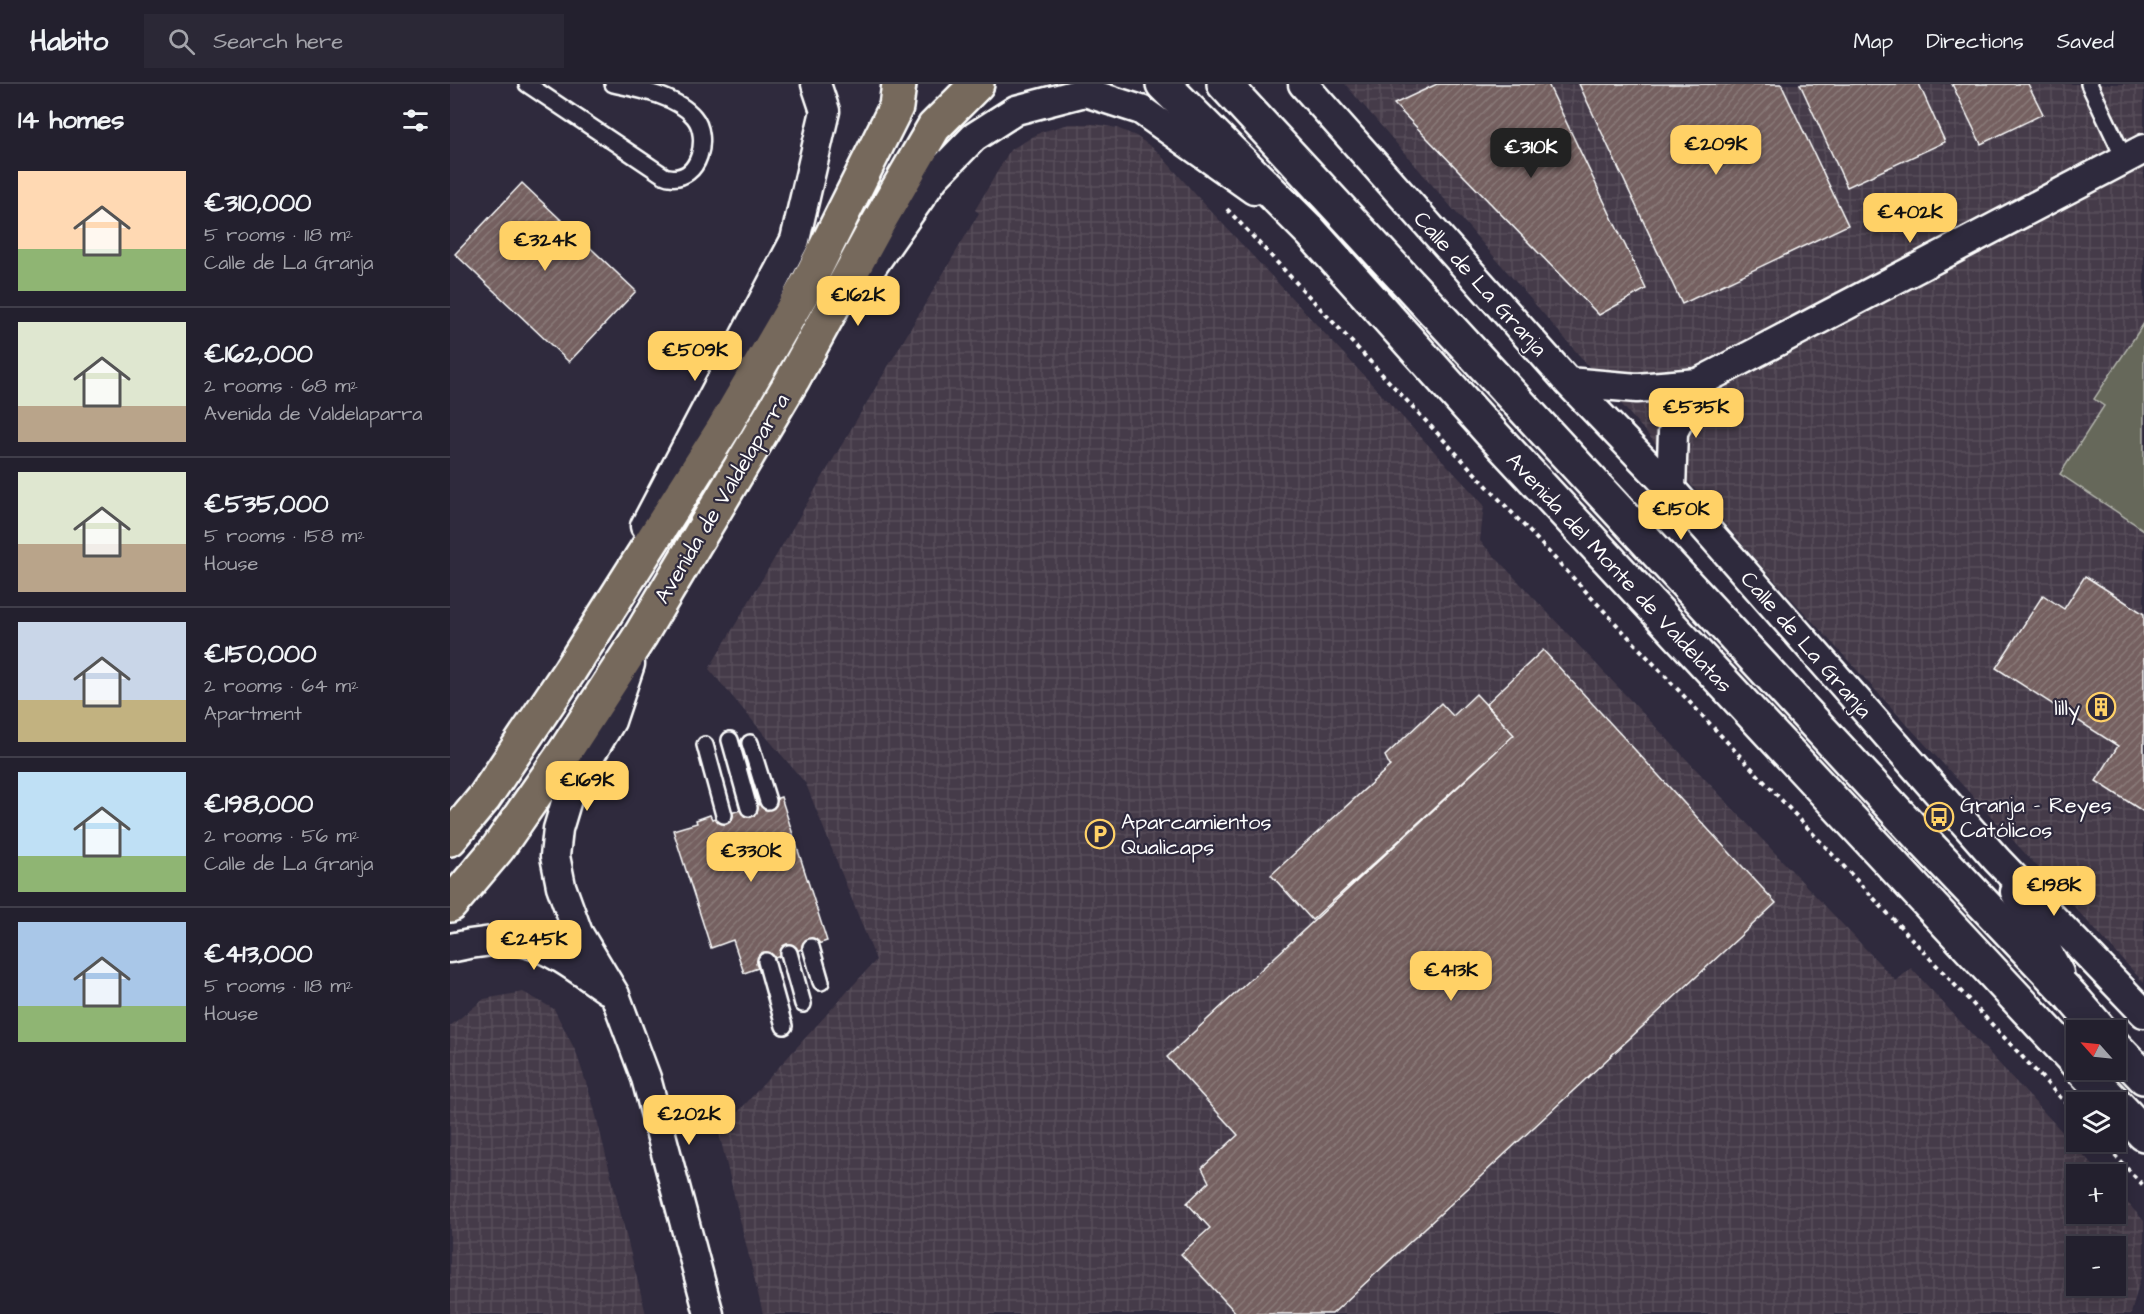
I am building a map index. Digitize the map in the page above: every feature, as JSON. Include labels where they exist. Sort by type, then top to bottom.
[{"type":"highway","name":"Avenida de Valdelaparra","points":[[450,839],[484,798],[570,670],[723,429],[809,281],[896,107],[900,84]]},
{"type":"highway","name":"Avenida de Valdelaparra","points":[[450,905],[498,848],[566,750],[640,636],[793,379],[877,225],[934,127],[977,84]]},
{"type":"main road","name":"Avenida del Monte de Valdelatas","points":[[1163,84],[1311,232],[1495,437],[2066,1051]]},
{"type":"main road","name":"Avenida del Monte de Valdelatas","points":[[1224,84],[2091,1020]]},
{"type":"main road","points":[[2126,1058],[2144,1077]]},
{"type":"main road","points":[[2093,1080],[2104,1092]]},
{"type":"main road","points":[[2126,1115],[2144,1134]]},
{"type":"street","points":[[570,670],[795,240],[825,111],[816,84]]},
{"type":"street","name":"Calle de La Granja","points":[[1303,84],[1568,382],[1671,489],[1997,860],[2144,1013]]},
{"type":"street","points":[[793,379],[933,178],[974,137],[1016,110],[1085,92],[1141,110],[1311,232]]},
{"type":"street","points":[[1568,382],[1637,388],[1698,383],[2134,153]]},
{"type":"street","points":[[1671,489],[1673,432],[1698,383]]},
{"type":"street","points":[[640,636],[610,721],[570,789],[558,829],[555,856],[561,886],[578,933],[615,995],[646,1078],[709,1314]]},
{"type":"street","points":[[1997,860],[2071,996]]},
{"type":"street","points":[[450,948],[478,941],[526,942],[552,953],[615,995]]},
{"type":"lane","points":[[527,84],[657,171],[669,177],[688,172],[700,155],[702,145],[699,127],[694,117],[676,104],[647,90],[613,84]]},
{"type":"lane","points":[[2089,84],[2134,153]]},
{"type":"lane","points":[[730,740],[749,808]]},
{"type":"lane","points":[[750,743],[768,801]]},
{"type":"lane","points":[[705,745],[724,815]]},
{"type":"lane","points":[[811,946],[821,982]]},
{"type":"lane","points":[[789,953],[803,1004]]},
{"type":"lane","points":[[765,961],[784,1026]]},
{"type":"path","points":[[1221,202],[2066,1103]]},
{"type":"path","points":[[2112,1152],[2144,1186]]},
{"type":"shaded area","points":[[1345,84],[2144,84],[2144,983],[1756,560]]},
{"type":"shaded area","points":[[1069,124],[1095,124],[1117,128],[1136,136],[1157,151],[1484,505],[1480,541],[1896,981],[1911,968],[2066,1136],[2066,1152],[2081,1152],[2092,1164],[2066,1164],[2066,1224],[2126,1224],[2126,1201],[2144,1221],[2144,1265],[2131,1314],[763,1314],[719,1133],[876,960],[806,784],[709,669],[979,213],[975,210],[1010,150],[1041,132]]},
{"type":"shaded area","points":[[523,992],[554,1009],[576,1052],[593,1104],[646,1314],[450,1314],[450,1026],[484,999]]},
{"type":"green space","points":[[2144,323],[2144,530],[2060,474],[2104,406],[2094,399]]},
{"type":"building","points":[[1437,84],[1548,84],[1646,289],[1599,315],[1394,104]]},
{"type":"building","points":[[1579,84],[1781,84],[1848,225],[1682,304]]},
{"type":"building","points":[[1800,84],[1919,84],[1945,142],[1847,187]]},
{"type":"building","points":[[1952,84],[2028,84],[2043,114],[1981,144]]},
{"type":"building","points":[[522,183],[636,291],[569,362],[455,254]]},
{"type":"building","name":"lilly","points":[[2085,576],[2144,614],[2144,812],[2096,781],[2118,746],[1996,668],[2043,595],[2064,609]]},
{"type":"building","points":[[1543,650],[1776,903],[1332,1314],[1237,1314],[1181,1254],[1210,1228],[1187,1203],[1209,1182],[1202,1168],[1238,1135],[1167,1057],[1514,735],[1486,704]]},
{"type":"building","points":[[1476,694],[1514,735],[1312,920],[1271,875],[1390,766],[1385,756],[1441,703],[1453,716]]},
{"type":"building","points":[[781,797],[827,941],[756,964],[758,968],[744,973],[733,940],[711,948],[673,830],[697,823],[696,820],[710,815],[712,819]]},
{"type":"place","name":"lilly","points":[[2101,707]]},
{"type":"place","name":"Granja - Reyes Católicos","points":[[1939,817]]},
{"type":"place","name":"Aparcamientos Qualicaps","points":[[1100,834]]}]
